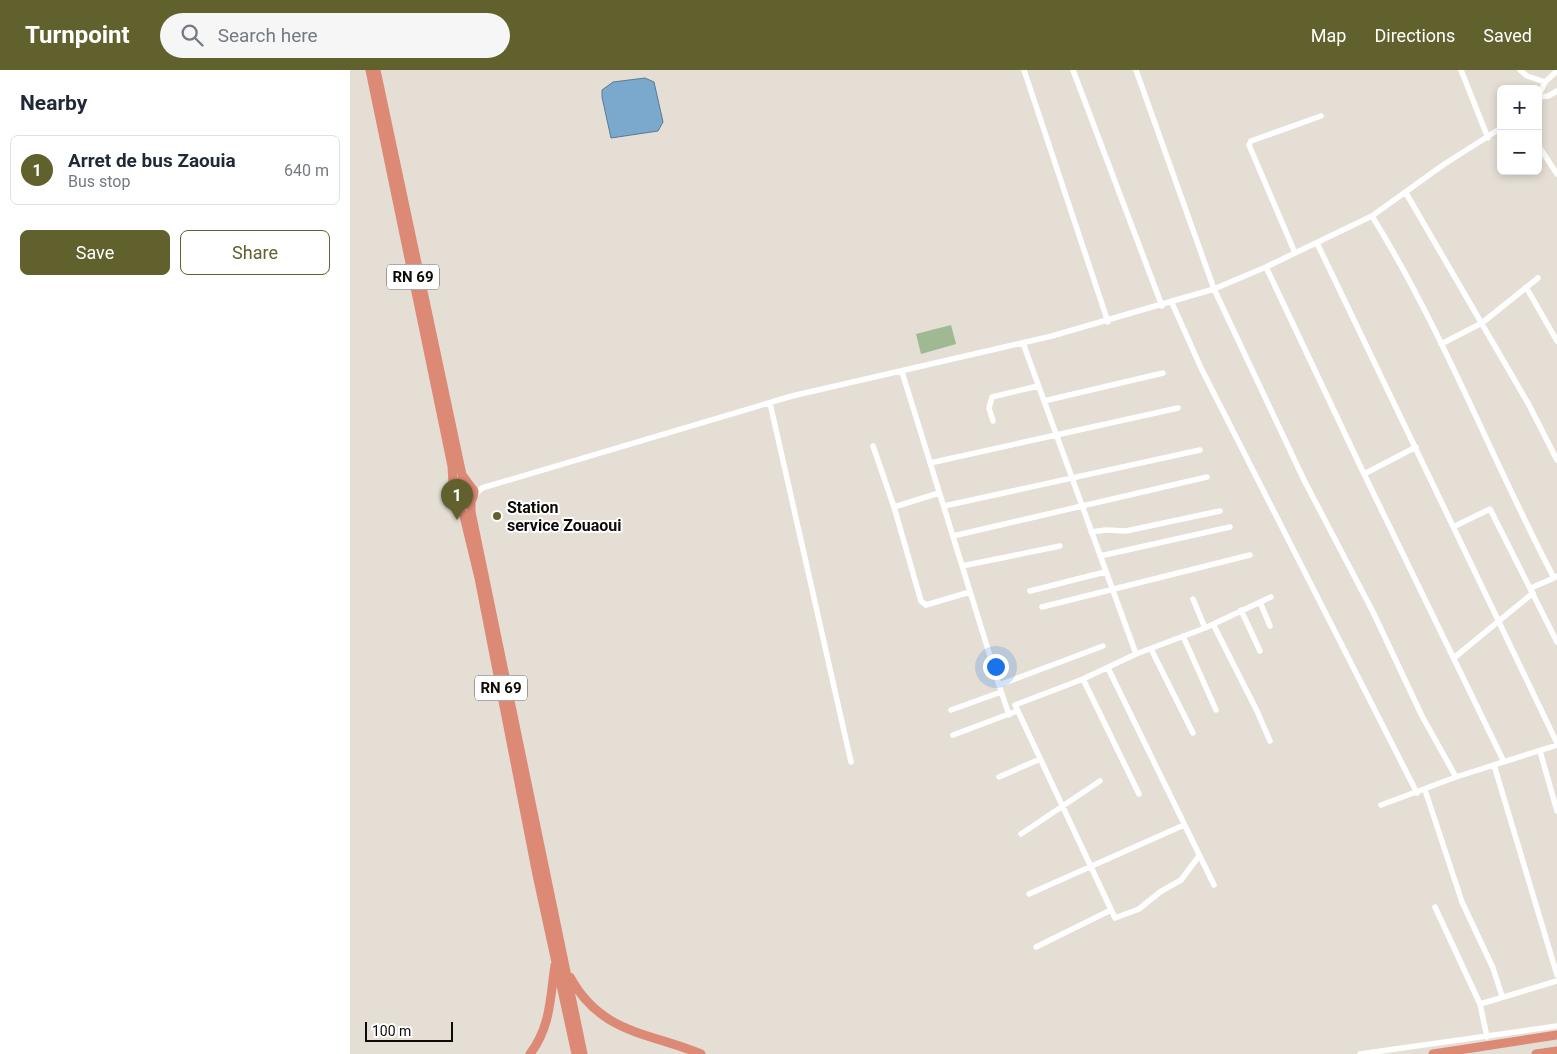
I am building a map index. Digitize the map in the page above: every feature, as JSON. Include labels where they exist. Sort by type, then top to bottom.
[{"type":"highway","name":"RN 69","points":[[370,70],[452,466],[453,484]]},
{"type":"highway","name":"RN 69","points":[[376,70],[462,475],[468,483]]},
{"type":"highway","points":[[459,481],[468,483],[472,499],[466,504],[457,504],[450,493],[453,484],[459,481]]},
{"type":"highway","name":"RN 69","points":[[472,499],[470,512],[560,961],[576,1054]]},
{"type":"highway","name":"RN 69","points":[[457,504],[464,516],[479,578],[560,961],[583,1054]]},
{"type":"highway","points":[[530,1054],[537,1045],[549,1016],[560,961]]},
{"type":"highway","points":[[560,961],[583,999],[601,1016],[639,1034],[701,1054]]},
{"type":"highway","points":[[1434,1054],[1557,1035]]},
{"type":"highway","points":[[1536,1054],[1557,1051]]},
{"type":"street","points":[[1024,70],[1108,322]]},
{"type":"street","points":[[1073,70],[1162,306]]},
{"type":"street","points":[[1136,70],[1214,289],[1304,480],[1373,612],[1422,716],[1456,777]]},
{"type":"street","points":[[1461,70],[1488,138]]},
{"type":"street","points":[[1520,70],[1527,76],[1545,82]]},
{"type":"street","points":[[1542,88],[1545,82],[1557,71]]},
{"type":"street","points":[[1542,97],[1548,96],[1557,91]]},
{"type":"street","points":[[1295,253],[1249,145],[1251,141],[1321,116]]},
{"type":"street","points":[[472,499],[482,488],[770,403],[1108,322],[1214,289],[1266,267],[1372,216],[1443,165],[1498,130]]},
{"type":"street","points":[[1542,151],[1557,174]]},
{"type":"street","points":[[1406,193],[1482,323],[1557,460]]},
{"type":"street","points":[[1372,216],[1400,261],[1519,512],[1555,577],[1532,591],[1455,657]]},
{"type":"street","points":[[1317,243],[1557,744],[1456,777],[1381,805]]},
{"type":"street","points":[[1266,267],[1504,762]]},
{"type":"street","points":[[1441,344],[1482,323],[1538,278]]},
{"type":"street","points":[[1526,287],[1557,341]]},
{"type":"street","points":[[1172,303],[1202,370],[1417,793]]},
{"type":"street","points":[[1023,343],[1111,590],[1136,654]]},
{"type":"street","points":[[902,372],[1008,711]]},
{"type":"street","points":[[1044,401],[1162,373]]},
{"type":"street","points":[[993,421],[990,408],[992,398],[1038,386]]},
{"type":"street","points":[[770,403],[851,762]]},
{"type":"street","points":[[930,463],[1178,408]]},
{"type":"street","points":[[873,446],[894,507],[906,555],[921,601],[926,605],[970,592]]},
{"type":"street","points":[[1364,474],[1416,447]]},
{"type":"street","points":[[944,506],[1200,450]]},
{"type":"street","points":[[952,536],[1207,477]]},
{"type":"street","points":[[468,483],[482,488]]},
{"type":"street","points":[[894,507],[939,493]]},
{"type":"street","points":[[1453,527],[1490,509],[1557,642]]},
{"type":"street","points":[[1091,532],[1106,530],[1126,531],[1220,511]]},
{"type":"street","points":[[1100,556],[1230,527]]},
{"type":"street","points":[[962,566],[1060,546]]},
{"type":"street","points":[[1042,607],[1250,555]]},
{"type":"street","points":[[1030,591],[1105,572]]},
{"type":"street","points":[[953,735],[1136,654],[1205,628],[1272,597]]},
{"type":"street","points":[[1193,599],[1205,628]]},
{"type":"street","points":[[1260,602],[1270,626]]},
{"type":"street","points":[[1241,610],[1260,651]]},
{"type":"street","points":[[1213,624],[1257,711],[1270,742]]},
{"type":"street","points":[[1183,636],[1216,710]]},
{"type":"street","points":[[999,685],[1102,646]]},
{"type":"street","points":[[1151,649],[1192,733]]},
{"type":"street","points":[[1108,668],[1214,885]]},
{"type":"street","points":[[1083,679],[1139,794]]},
{"type":"street","points":[[951,710],[1001,692]]},
{"type":"street","points":[[1016,708],[1115,918],[1139,909],[1160,892],[1180,880],[1199,856]]},
{"type":"street","points":[[1540,751],[1557,811]]},
{"type":"street","points":[[999,777],[1040,759]]},
{"type":"street","points":[[1494,765],[1557,974]]},
{"type":"street","points":[[1021,834],[1061,805],[1100,781]]},
{"type":"street","points":[[1425,790],[1462,902],[1492,968],[1502,996]]},
{"type":"street","points":[[1028,894],[1184,825]]},
{"type":"street","points":[[1435,907],[1480,1004],[1487,1037]]},
{"type":"street","points":[[1036,947],[1111,910]]},
{"type":"street","points":[[1480,1004],[1557,980]]},
{"type":"street","points":[[1360,1054],[1557,1026]]},
{"type":"green space","points":[[951,325],[956,344],[921,354],[916,334]]},
{"type":"water","points":[[645,78],[654,82],[663,122],[658,131],[611,138],[602,90],[613,82]]},
{"type":"place","name":"Station service Zouaoui","points":[[497,516]]},
{"type":"place","name":"Arret de bus Zaouia","points":[[457,520]]}]
